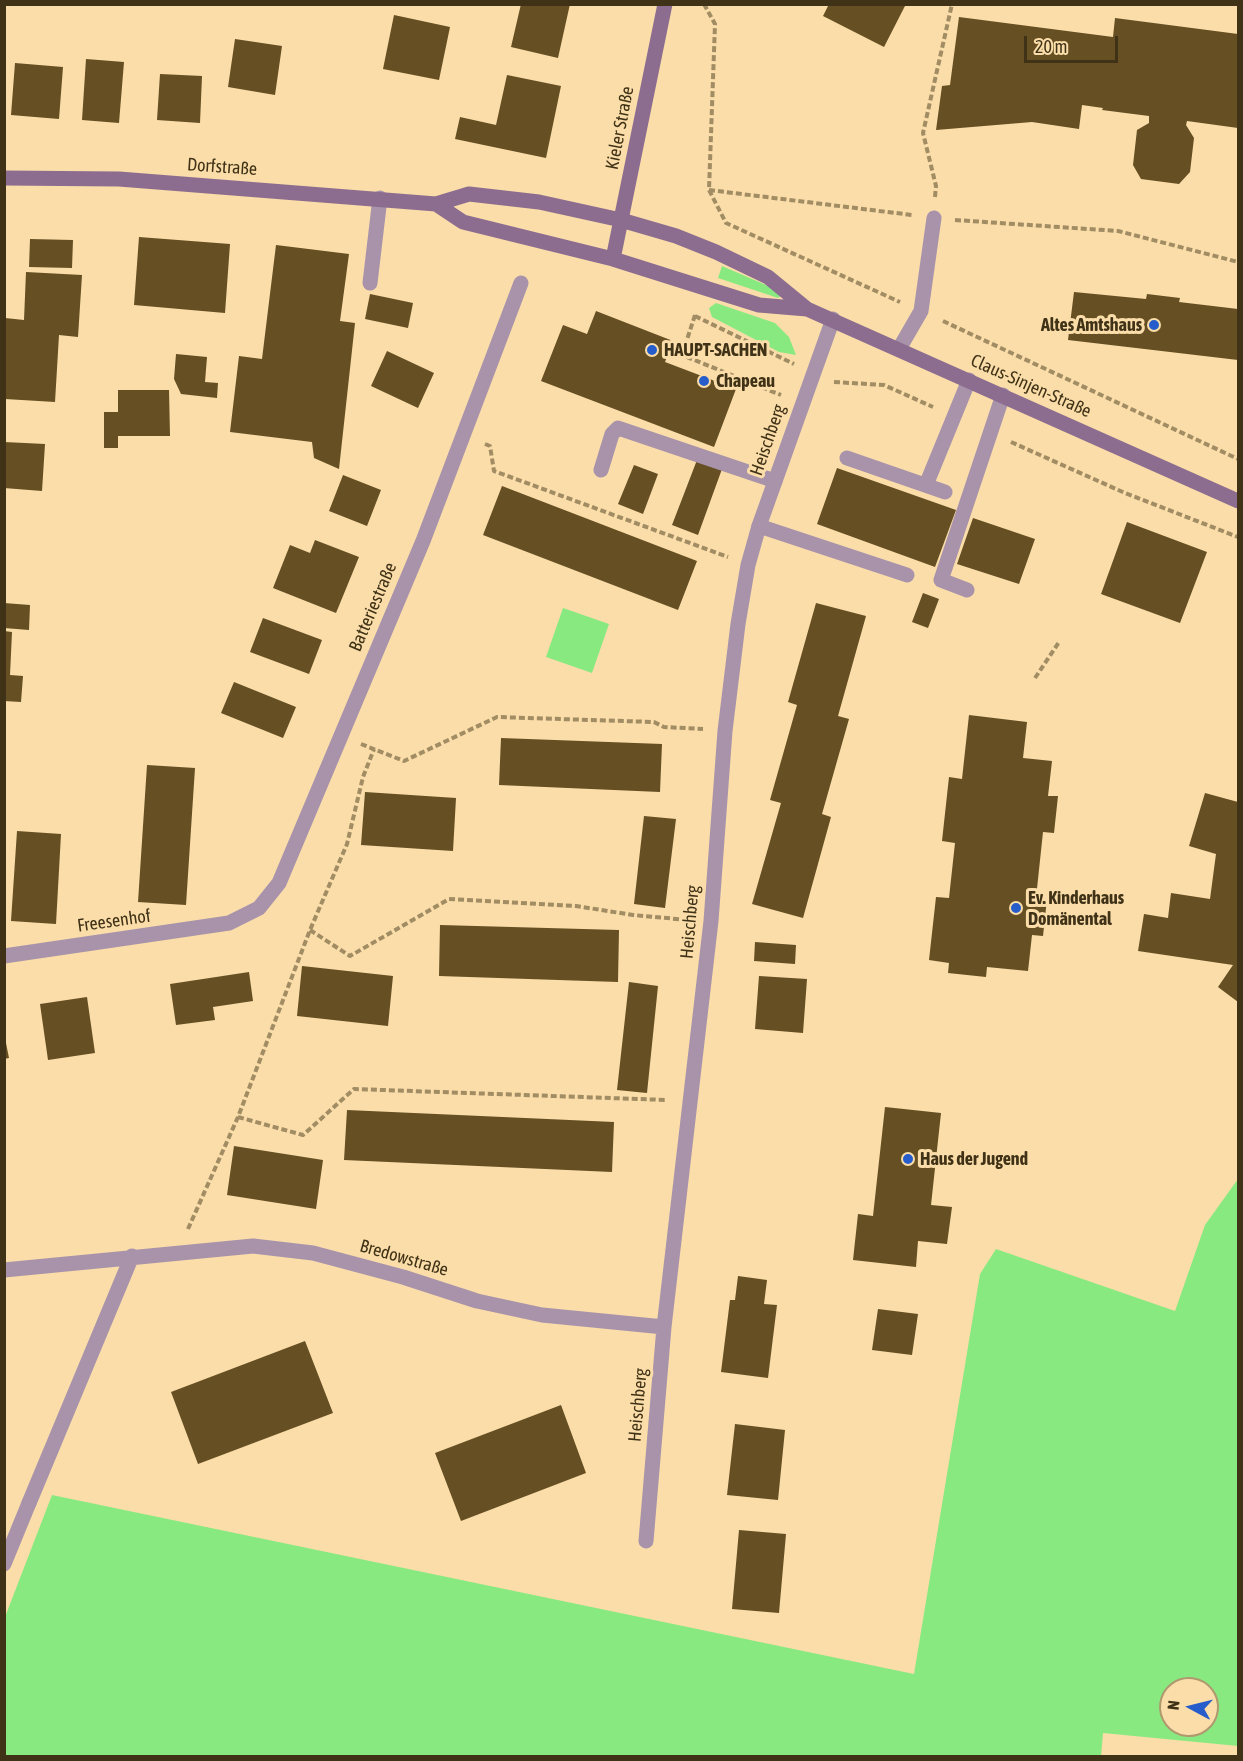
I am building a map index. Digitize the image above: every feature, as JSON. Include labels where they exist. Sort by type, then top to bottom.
[{"type":"main road","name":"Kieler Straße","points":[[613,259],[665,4]]},
{"type":"main road","name":"Dorfstraße","points":[[4,178],[119,179],[436,204],[469,194],[539,202],[621,220]]},
{"type":"main road","name":"Dorfstraße","points":[[436,204],[463,222],[613,259]]},
{"type":"main road","name":"Claus-Sinjen-Straße","points":[[621,220],[676,236],[768,277],[807,309]]},
{"type":"main road","name":"Claus-Sinjen-Straße","points":[[613,259],[759,305],[807,309],[1239,501]]},
{"type":"street","points":[[370,283],[380,198]]},
{"type":"street","points":[[900,349],[921,311],[934,218]]},
{"type":"street","name":"Batteriestraße","points":[[229,923],[259,908],[279,883],[423,541],[521,283]]},
{"type":"street","name":"Heischberg","points":[[646,1542],[664,1327],[711,921],[725,731],[748,565],[759,526],[832,319]]},
{"type":"street","points":[[926,485],[969,380]]},
{"type":"street","points":[[967,590],[941,580],[1003,395]]},
{"type":"street","points":[[601,470],[612,434],[618,428],[775,481]]},
{"type":"street","points":[[847,458],[945,492]]},
{"type":"street","points":[[759,526],[907,575]]},
{"type":"street","name":"Freesenhof","points":[[4,956],[229,923]]},
{"type":"street","name":"Bredowstraße","points":[[4,1270],[253,1246],[314,1253],[404,1276],[477,1301],[542,1315],[664,1327]]},
{"type":"street","points":[[4,1564],[132,1256]]},
{"type":"path","points":[[704,4],[715,24],[709,190],[726,223],[1239,459]]},
{"type":"path","points":[[934,218],[936,186],[923,133],[952,4]]},
{"type":"path","points":[[709,190],[934,218],[1118,231],[1239,262]]},
{"type":"path","points":[[682,355],[695,316]]},
{"type":"path","points":[[669,352],[682,355],[802,403]]},
{"type":"path","points":[[490,446],[494,471],[748,565]]},
{"type":"path","points":[[1035,678],[1059,642]]},
{"type":"path","points":[[356,742],[404,761],[497,717],[654,722],[664,727],[686,728]]},
{"type":"path","points":[[184,1251],[189,1224],[238,1117],[310,930],[347,844],[363,777],[374,749]]},
{"type":"path","points":[[310,930],[351,956],[449,899],[576,906],[633,915],[711,921]]},
{"type":"path","points":[[238,1117],[303,1135],[354,1089],[689,1101]]},
{"type":"green space","points":[[722,266],[773,288],[782,295],[778,298],[718,278]]},
{"type":"green space","points":[[716,303],[775,323],[789,337],[796,355],[779,352],[712,317],[709,308]]},
{"type":"green space","points":[[563,608],[609,624],[592,673],[546,657]]},
{"type":"green space","points":[[1238,1179],[1238,1746],[1103,1733],[1101,1756],[5,1756],[5,1617],[52,1495],[914,1674],[980,1274],[996,1249],[1175,1311],[1205,1225]]},
{"type":"building","points":[[521,4],[570,4],[558,58],[511,47]]},
{"type":"building","points":[[829,4],[906,4],[884,47],[823,16]]},
{"type":"building","points":[[394,15],[450,27],[439,80],[383,69]]},
{"type":"building","points":[[959,17],[1113,37],[1115,18],[1238,34],[1238,128],[1187,121],[1186,125],[1194,138],[1190,172],[1179,184],[1141,179],[1133,165],[1137,130],[1149,123],[1149,116],[1082,105],[1079,129],[1032,122],[936,130],[942,86],[950,85]]},
{"type":"building","points":[[235,39],[282,46],[275,95],[228,87]]},
{"type":"building","points":[[86,59],[124,62],[119,123],[82,120]]},
{"type":"building","points":[[15,63],[63,67],[59,119],[11,115]]},
{"type":"building","points":[[160,74],[202,76],[200,123],[157,120]]},
{"type":"building","points":[[507,75],[561,86],[546,158],[455,139],[460,117],[496,125]]},
{"type":"building","points":[[139,237],[230,244],[225,313],[134,305]]},
{"type":"building","points":[[30,239],[73,240],[72,268],[29,267]]},
{"type":"building","points":[[276,245],[349,254],[340,321],[355,323],[339,469],[314,458],[312,442],[230,432],[239,356],[262,359]]},
{"type":"building","points":[[26,272],[82,275],[78,337],[59,335],[55,402],[5,399],[5,318],[24,320]]},
{"type":"building","name":"Altes Amtshaus","points":[[1074,292],[1146,299],[1147,294],[1180,298],[1179,302],[1238,309],[1238,360],[1068,340]]},
{"type":"building","points":[[370,294],[413,303],[408,328],[365,319]]},
{"type":"building","points":[[596,311],[673,341],[665,362],[736,389],[714,447],[541,381],[563,325],[587,334]]},
{"type":"building","points":[[387,351],[434,373],[418,408],[371,386]]},
{"type":"building","points":[[176,354],[207,357],[205,382],[218,383],[217,398],[181,394],[174,379]]},
{"type":"building","points":[[118,390],[169,390],[170,436],[118,436],[118,448],[104,448],[104,412],[118,412]]},
{"type":"building","points":[[4,442],[45,444],[42,491],[4,488]]},
{"type":"building","points":[[697,460],[722,469],[698,535],[672,525]]},
{"type":"building","points":[[634,465],[658,474],[643,514],[618,504]]},
{"type":"building","points":[[837,468],[956,510],[935,567],[817,524]]},
{"type":"building","points":[[343,475],[381,490],[367,526],[329,511]]},
{"type":"building","points":[[502,486],[697,561],[678,610],[483,535]]},
{"type":"building","points":[[973,518],[1035,539],[1019,584],[957,564]]},
{"type":"building","points":[[1127,522],[1207,552],[1180,623],[1101,594]]},
{"type":"building","points":[[315,540],[359,557],[336,613],[273,588],[290,545],[310,553]]},
{"type":"building","points":[[923,593],[939,599],[928,628],[912,622]]},
{"type":"building","points":[[4,603],[30,605],[29,630],[4,628]]},
{"type":"building","points":[[816,603],[866,616],[838,716],[849,719],[822,814],[831,817],[803,918],[752,904],[781,803],[770,800],[797,705],[788,702]]},
{"type":"building","points":[[263,618],[322,640],[309,674],[250,652]]},
{"type":"building","points":[[4,631],[12,632],[10,675],[23,676],[21,702],[4,701]]},
{"type":"building","points":[[234,682],[296,707],[283,738],[221,713]]},
{"type":"building","points":[[969,715],[1027,722],[1023,758],[1052,761],[1048,796],[1058,796],[1054,833],[1043,832],[1036,898],[1047,899],[1043,936],[1032,935],[1028,971],[987,967],[986,977],[948,973],[949,963],[929,960],[936,897],[949,898],[955,843],[942,841],[949,777],[962,779]]},
{"type":"building","points":[[501,738],[662,744],[660,792],[499,785]]},
{"type":"building","points":[[147,765],[195,768],[186,905],[138,902]]},
{"type":"building","points":[[365,792],[456,798],[453,851],[361,845]]},
{"type":"building","points":[[1205,793],[1238,802],[1238,1002],[1218,987],[1233,965],[1138,951],[1144,914],[1168,918],[1171,893],[1210,899],[1216,854],[1189,846]]},
{"type":"building","points":[[644,816],[676,819],[665,908],[634,904]]},
{"type":"building","points":[[17,831],[61,834],[56,924],[11,921]]},
{"type":"building","points":[[440,925],[619,930],[618,982],[439,976]]},
{"type":"building","points":[[755,942],[796,945],[795,964],[754,961]]},
{"type":"building","points":[[302,966],[393,976],[388,1026],[297,1016]]},
{"type":"building","points":[[249,972],[253,1001],[213,1007],[215,1020],[176,1025],[170,984]]},
{"type":"building","points":[[759,976],[807,979],[803,1033],[755,1029]]},
{"type":"building","points":[[629,982],[658,986],[647,1093],[617,1090]]},
{"type":"building","points":[[87,997],[95,1053],[48,1060],[40,1004]]},
{"type":"building","points":[[4,1033],[9,1058],[4,1059]]},
{"type":"building","name":"Haus der Jugend","points":[[885,1107],[941,1113],[931,1205],[952,1207],[947,1244],[918,1241],[916,1267],[853,1260],[858,1214],[873,1216]]},
{"type":"building","points":[[347,1110],[614,1122],[612,1172],[344,1160]]},
{"type":"building","points":[[234,1146],[323,1160],[316,1209],[227,1195]]},
{"type":"building","points":[[738,1276],[767,1280],[764,1304],[777,1305],[768,1378],[721,1372],[730,1300],[735,1300]]},
{"type":"building","points":[[878,1309],[918,1314],[912,1355],[872,1350]]},
{"type":"building","points":[[305,1341],[333,1413],[198,1464],[171,1392]]},
{"type":"building","points":[[561,1405],[586,1473],[461,1521],[435,1453]]},
{"type":"building","points":[[735,1424],[785,1430],[778,1500],[727,1495]]},
{"type":"building","points":[[739,1530],[786,1534],[779,1613],[732,1609]]},
{"type":"place","name":"Altes Amtshaus","points":[[1154,325]]},
{"type":"place","name":"HAUPT-SACHEN","points":[[652,350]]},
{"type":"place","name":"Chapeau","points":[[704,381]]},
{"type":"place","name":"Ev. Kinderhaus Domänental","points":[[1016,908]]},
{"type":"place","name":"Haus der Jugend","points":[[908,1159]]}]
